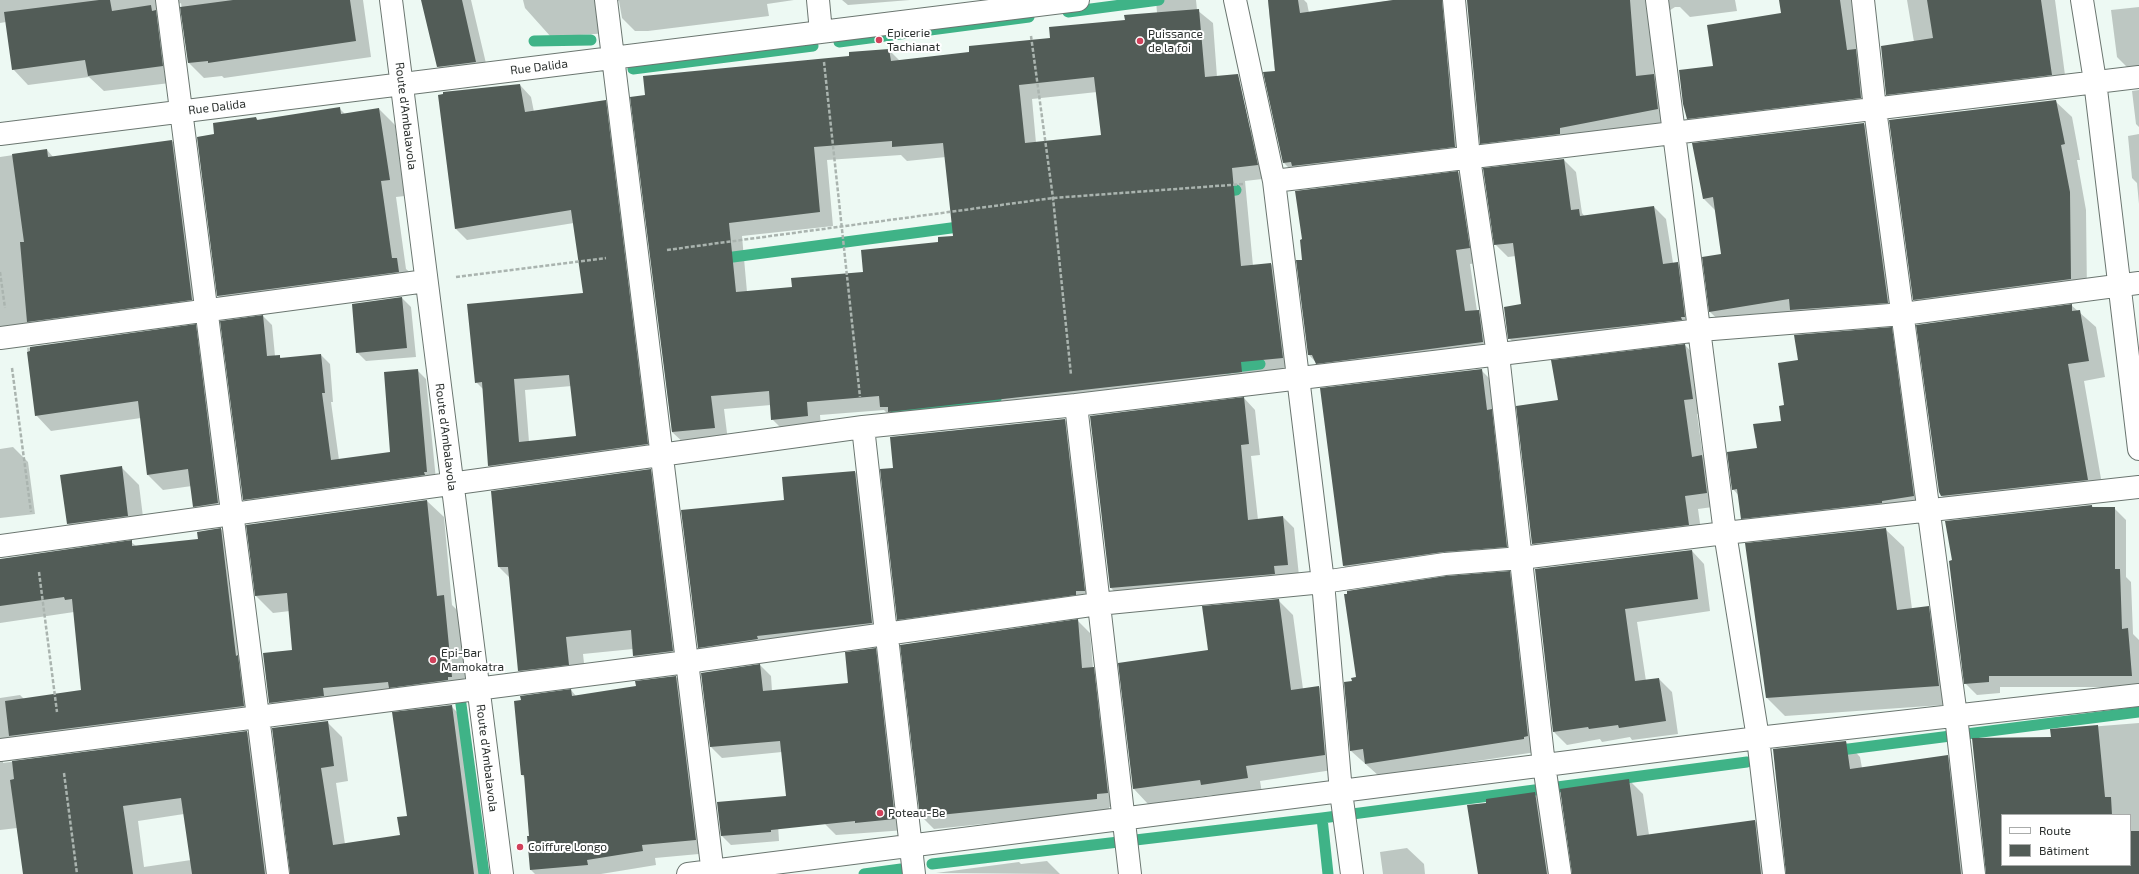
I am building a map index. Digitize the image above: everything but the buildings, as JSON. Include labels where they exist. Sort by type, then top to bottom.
[{"type":"street","points":[[167,0],[278,874]]},
{"type":"street","name":"Route d'Ambalavola","points":[[391,0],[502,874]]},
{"type":"street","points":[[606,0],[713,873]]},
{"type":"street","points":[[818,0],[821,32]]},
{"type":"street","name":"Rue Dalida","points":[[0,134],[821,32],[1027,3],[1078,0]]},
{"type":"street","points":[[1235,0],[1274,181],[1323,582],[1341,792],[1352,874]]},
{"type":"street","points":[[1454,0],[1470,158],[1498,355],[1544,765],[1560,874]]},
{"type":"street","points":[[1657,0],[1725,533],[1758,738],[1774,874]]},
{"type":"street","points":[[1863,0],[1874,109],[1903,314],[1956,716],[1974,874]]},
{"type":"street","points":[[2082,0],[2129,284],[2139,449]]},
{"type":"street","points":[[1274,181],[1673,134],[2095,81],[2139,77]]},
{"type":"street","points":[[0,338],[426,281]]},
{"type":"street","points":[[0,546],[863,428],[1076,405],[1297,377],[1498,355],[1700,330],[1903,314],[2129,284]]},
{"type":"street","points":[[1076,405],[1122,819],[1130,874]]},
{"type":"street","points":[[863,428],[914,874]]},
{"type":"street","points":[[0,750],[687,662],[887,640],[1098,604],[1323,582],[1445,564],[1521,558],[1725,533],[1929,512],[2139,487]]},
{"type":"street","points":[[688,874],[713,873],[910,845],[1341,792],[1758,738],[2139,695]]},
{"type":"path","points":[[1027,3],[1053,198],[1072,375]]},
{"type":"path","points":[[821,32],[840,228],[860,399]]},
{"type":"path","points":[[426,281],[840,228],[1053,198],[1274,181]]},
{"type":"waterway","points":[[1068,12],[1159,0]]},
{"type":"waterway","points":[[839,42],[1029,17]]},
{"type":"waterway","points":[[534,41],[591,40]]},
{"type":"waterway","points":[[633,69],[813,46]]},
{"type":"waterway","points":[[1219,192],[1236,190]]},
{"type":"waterway","points":[[718,259],[966,226]]},
{"type":"waterway","points":[[1227,368],[1260,364]]},
{"type":"waterway","points":[[896,413],[996,399]]},
{"type":"waterway","points":[[460,697],[484,874]]},
{"type":"waterway","points":[[1833,751],[2139,712]]},
{"type":"waterway","points":[[932,864],[1322,818],[1747,762]]},
{"type":"waterway","points":[[1322,818],[1328,874]]},
{"type":"waterway","points":[[864,874],[901,869]]},
{"type":"place","name":"Epicerie Tachianat","points":[[879,40]]},
{"type":"place","name":"Puissance de la foi","points":[[1140,41]]},
{"type":"place","name":"Epi-Bar Mamokatra","points":[[433,660]]},
{"type":"place","name":"Poteau-Be","points":[[880,813]]},
{"type":"place","name":"Coiffure Longo","points":[[520,847]]}]
